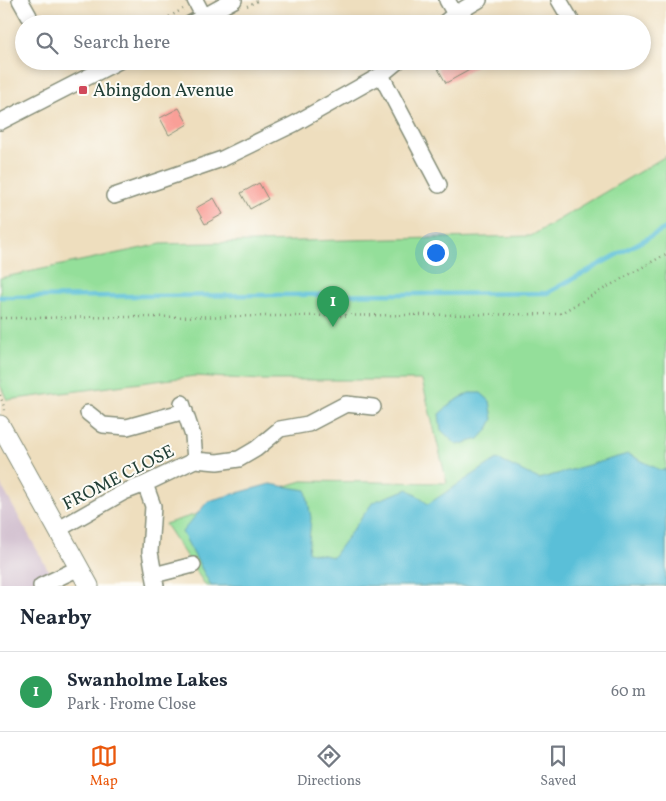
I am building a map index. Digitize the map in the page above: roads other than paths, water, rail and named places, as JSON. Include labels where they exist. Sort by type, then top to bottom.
[{"type":"main road","points":[[0,425],[89,586]]},
{"type":"street","points":[[20,0],[29,15]]},
{"type":"street","points":[[195,0],[196,15]]},
{"type":"street","points":[[206,15],[234,0]]},
{"type":"street","points":[[447,0],[449,15]]},
{"type":"street","points":[[455,15],[479,0]]},
{"type":"street","points":[[559,0],[568,15]]},
{"type":"street","points":[[0,122],[101,70]]},
{"type":"street","points":[[114,196],[222,158],[294,124],[381,76],[388,70]]},
{"type":"street","points":[[381,76],[439,185]]},
{"type":"street","name":"FROME CLOSE","points":[[59,529],[124,492],[195,460],[217,462],[239,460],[280,429],[308,424],[346,404],[373,407]]},
{"type":"street","name":"FROME CLOSE","points":[[88,413],[103,425],[127,427],[183,407],[193,436],[195,460]]},
{"type":"street","points":[[145,484],[154,506],[150,552],[155,581],[193,565]]},
{"type":"street","points":[[48,584],[79,568]]},
{"type":"water","points":[[469,393],[481,393],[490,401],[493,419],[488,429],[479,439],[457,445],[441,430],[439,414],[453,402]]},
{"type":"water","points":[[628,454],[660,470],[666,469],[666,586],[211,586],[182,532],[208,501],[270,484],[306,490],[311,518],[308,552],[333,557],[373,502],[408,489],[428,504],[497,459],[539,479]]},
{"type":"waterway","points":[[0,297],[547,293],[666,228]]},
{"type":"place","name":"Abingdon Avenue","points":[[83,90]]},
{"type":"place","name":"Swanholme Lakes","points":[[333,327]]}]
